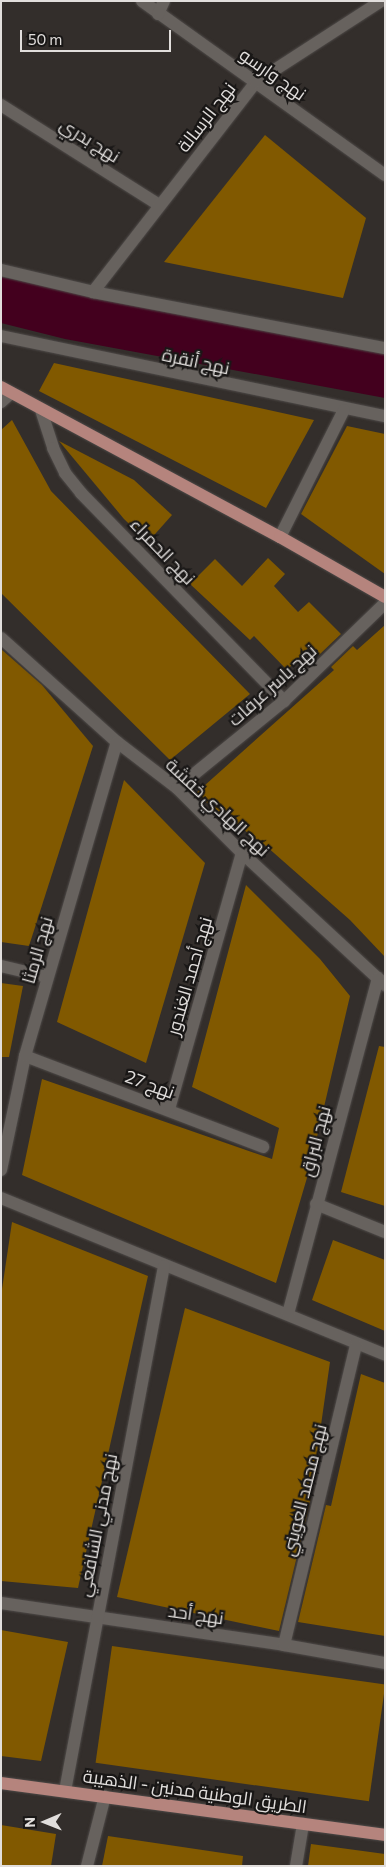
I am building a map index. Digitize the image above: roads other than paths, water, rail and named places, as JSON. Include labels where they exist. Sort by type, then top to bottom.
[{"type":"main road","points":[[4,394],[41,410],[280,536],[385,597]]},
{"type":"main road","name":"الطريق الوطنية مدنين - الذهيبة","points":[[1,1782],[385,1835]]},
{"type":"street","name":"نهج وارسو","points":[[142,1],[385,175]]},
{"type":"street","points":[[158,14],[164,1]]},
{"type":"street","name":"نهج الرسالة","points":[[93,292],[256,82],[381,1]]},
{"type":"street","name":"نهج بدري","points":[[1,105],[159,205]]},
{"type":"street","points":[[1,270],[93,292],[385,348]]},
{"type":"street","name":"نهج أنقرة","points":[[1,336],[344,410],[385,416]]},
{"type":"street","name":"نهج الحمراء","points":[[41,410],[53,448],[65,473],[82,493],[284,701]]},
{"type":"street","points":[[280,536],[344,410]]},
{"type":"street","name":"نهج ياسر عرفات","points":[[177,788],[284,701],[385,603]]},
{"type":"street","name":"نهج الهادي خفشة","points":[[1,638],[118,742],[177,788],[242,853],[381,982]]},
{"type":"street","name":"نهج الرمثا","points":[[1,1170],[25,1056],[47,976],[118,742]]},
{"type":"street","name":"نهج أحمد الغندور","points":[[169,1109],[242,853]]},
{"type":"street","points":[[1,966],[47,976]]},
{"type":"street","name":"نهج البراق","points":[[288,1314],[316,1204],[381,982]]},
{"type":"street","name":"نهج 27","points":[[25,1056],[169,1109],[263,1147]]},
{"type":"street","points":[[1,1198],[164,1266],[288,1314],[385,1356]]},
{"type":"street","points":[[316,1204],[385,1232]]},
{"type":"street","name":"نهج مدني الشافعي","points":[[65,1791],[164,1266]]},
{"type":"street","name":"نهج محمد العويني","points":[[284,1644],[356,1344]]},
{"type":"street","name":"نهج أحد","points":[[1,1603],[284,1644],[385,1663]]},
{"type":"street","points":[[87,1866],[105,1796]]},
{"type":"street","points":[[296,1866],[303,1824]]}]
